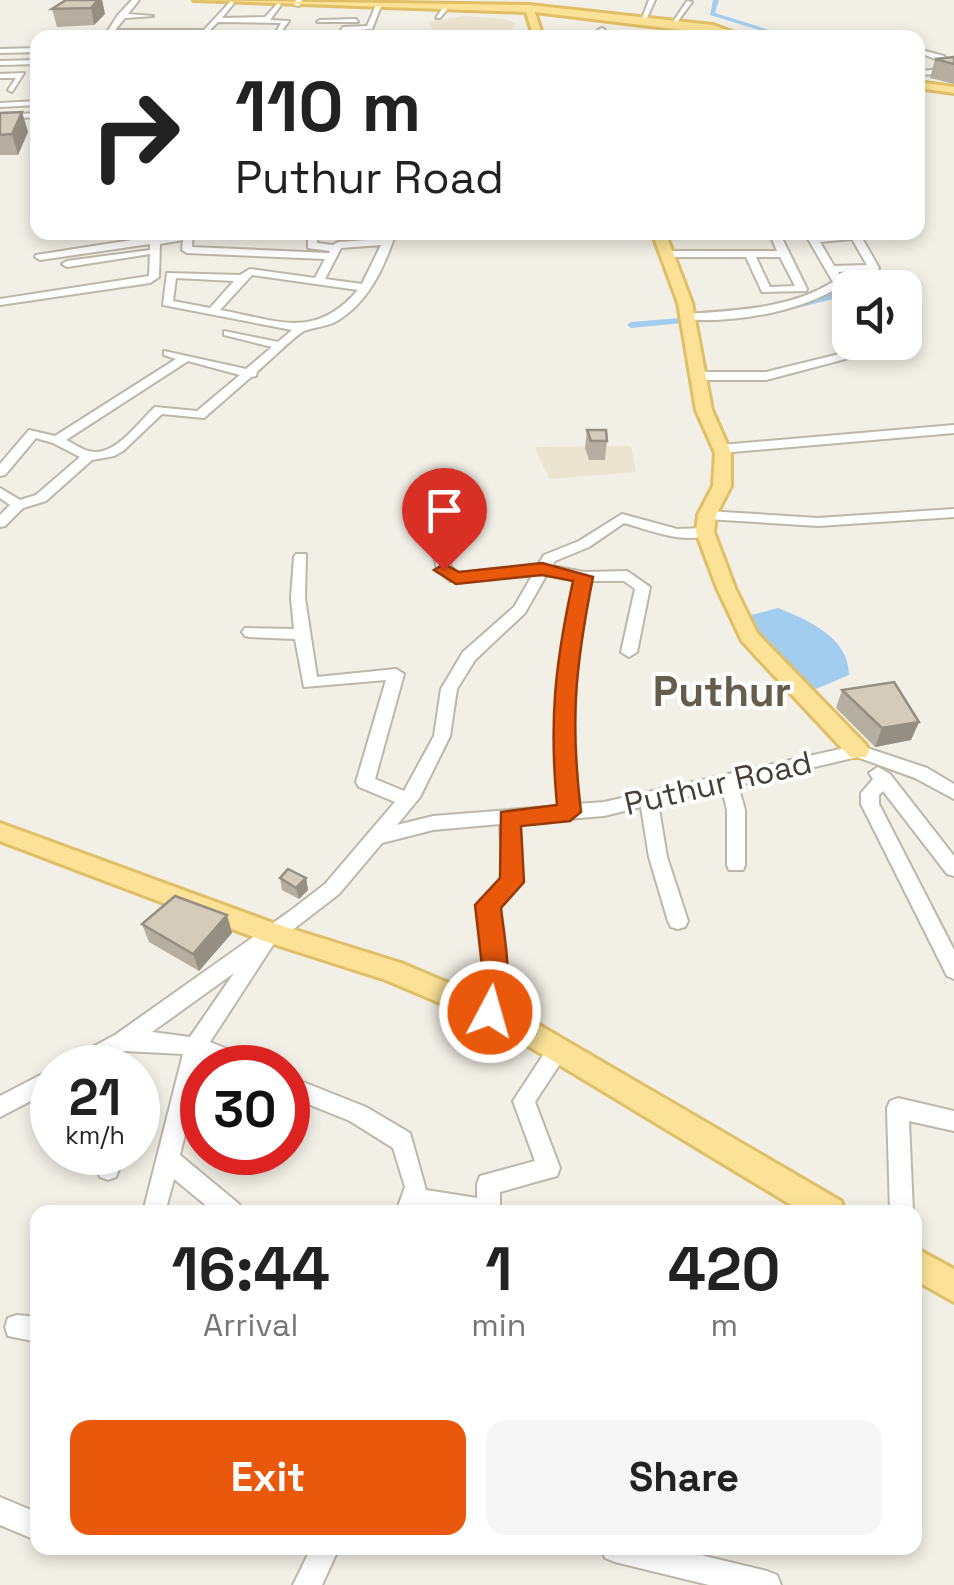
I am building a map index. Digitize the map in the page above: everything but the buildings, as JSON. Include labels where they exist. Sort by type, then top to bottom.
[{"type":"main road","points":[[198,0],[528,4],[703,30]]},
{"type":"main road","points":[[528,4],[537,30]]},
{"type":"main road","points":[[925,82],[953,90]]},
{"type":"main road","points":[[661,240],[686,317],[704,410],[721,449],[722,486],[706,524],[748,636],[858,751]]},
{"type":"main road","points":[[0,832],[273,934],[392,971],[490,1012],[818,1205]]},
{"type":"main road","points":[[922,1267],[954,1286]]},
{"type":"street","points":[[110,30],[136,0]]},
{"type":"street","points":[[642,30],[640,20],[652,0]]},
{"type":"street","points":[[263,23],[280,2]]},
{"type":"street","points":[[673,24],[689,2]]},
{"type":"street","points":[[204,30],[231,3]]},
{"type":"street","points":[[343,30],[370,28],[380,4]]},
{"type":"street","points":[[438,17],[446,6]]},
{"type":"street","points":[[120,16],[150,16]]},
{"type":"street","points":[[320,22],[372,21]]},
{"type":"street","points":[[175,24],[286,22],[282,30]]},
{"type":"street","points":[[0,51],[30,50]]},
{"type":"street","points":[[925,78],[950,71],[941,58],[928,53]]},
{"type":"street","points":[[0,63],[30,62]]},
{"type":"street","points":[[0,76],[30,75]]},
{"type":"street","points":[[2,104],[21,76]]},
{"type":"street","points":[[0,90],[12,90]]},
{"type":"street","points":[[2,104],[30,102]]},
{"type":"street","points":[[0,117],[30,115]]},
{"type":"street","points":[[67,264],[172,240]]},
{"type":"street","points":[[187,240],[187,250],[335,251],[382,240]]},
{"type":"street","points":[[313,240],[312,246],[335,251]]},
{"type":"street","points":[[242,278],[214,274],[171,276],[168,303],[316,328],[332,319],[365,288],[380,268],[389,240]]},
{"type":"street","points":[[750,254],[766,290],[802,289],[777,240]]},
{"type":"street","points":[[686,317],[741,312],[823,296],[840,283],[815,240]]},
{"type":"street","points":[[833,269],[874,268],[858,240]]},
{"type":"street","points":[[40,256],[156,245]]},
{"type":"street","points":[[0,302],[40,292],[78,294],[146,281],[154,277],[156,245]]},
{"type":"street","points":[[318,283],[335,251]]},
{"type":"street","points":[[667,254],[783,254]]},
{"type":"street","points":[[214,310],[250,272],[365,288]]},
{"type":"street","points":[[0,472],[33,433],[88,456],[106,456],[140,433],[159,410],[200,415],[301,328]]},
{"type":"street","points":[[228,333],[282,346]]},
{"type":"street","points":[[168,353],[252,374]]},
{"type":"street","points":[[57,440],[186,358]]},
{"type":"street","points":[[698,376],[766,376],[832,359]]},
{"type":"street","points":[[721,449],[954,429]]},
{"type":"street","points":[[0,523],[18,505],[42,498],[88,456]]},
{"type":"street","points":[[0,492],[18,505]]},
{"type":"street","points":[[124,1045],[332,889],[408,800],[442,736],[449,689],[469,656],[520,610],[548,558],[584,544],[622,518],[677,534],[706,524],[954,513]]},
{"type":"street","points":[[438,540],[444,570],[456,578],[542,569],[584,577],[627,576],[643,587],[629,652]]},
{"type":"street","points":[[301,558],[298,598],[310,683],[396,674],[365,782],[408,800]]},
{"type":"street","points":[[570,812],[562,743],[564,668],[584,577]]},
{"type":"street","points":[[250,632],[302,634]]},
{"type":"street","points":[[858,751],[954,870]]},
{"type":"street","name":"Puthur Road","points":[[380,832],[433,823],[570,812],[649,799],[858,751],[920,773],[954,792]]},
{"type":"street","points":[[884,779],[870,793],[870,804],[954,970]]},
{"type":"street","points":[[728,780],[736,810],[736,866]]},
{"type":"street","points":[[376,786],[380,832]]},
{"type":"street","points":[[649,799],[658,857],[678,921]]},
{"type":"street","points":[[490,1012],[495,966],[488,905],[512,882],[509,818]]},
{"type":"street","points":[[146,1045],[167,1040],[196,1045],[273,934]]},
{"type":"street","points":[[489,1205],[488,1184],[549,1168],[524,1101],[558,1050]]},
{"type":"street","points":[[0,1107],[30,1091]]},
{"type":"street","points":[[310,1095],[358,1114],[402,1141],[416,1187],[410,1205]]},
{"type":"street","points":[[156,1205],[180,1108]]},
{"type":"street","points":[[902,1205],[898,1108],[954,1122]]},
{"type":"street","points":[[167,1160],[222,1205]]},
{"type":"street","points":[[0,1512],[30,1525]]},
{"type":"street","points":[[307,1585],[321,1555]]},
{"type":"street","points":[[642,1555],[748,1583]]},
{"type":"shaded area","points":[[464,16],[516,23],[512,30],[433,30],[428,22]]},
{"type":"shaded area","points":[[631,446],[636,472],[549,479],[535,447]]},
{"type":"water","points":[[778,608],[814,625],[835,641],[847,662],[849,675],[816,689],[786,668],[748,616]]},
{"type":"waterway","points":[[716,0],[712,14],[766,30]]},
{"type":"waterway","points":[[777,310],[832,296]]},
{"type":"waterway","points":[[631,325],[680,321]]},
{"type":"district","name":"Puthur","points":[[722,691]]},
{"type":"route","points":[[444,570],[456,578],[542,569],[584,577],[564,668],[562,743],[570,812],[509,818],[512,882],[488,905],[495,966],[490,1012]]}]
